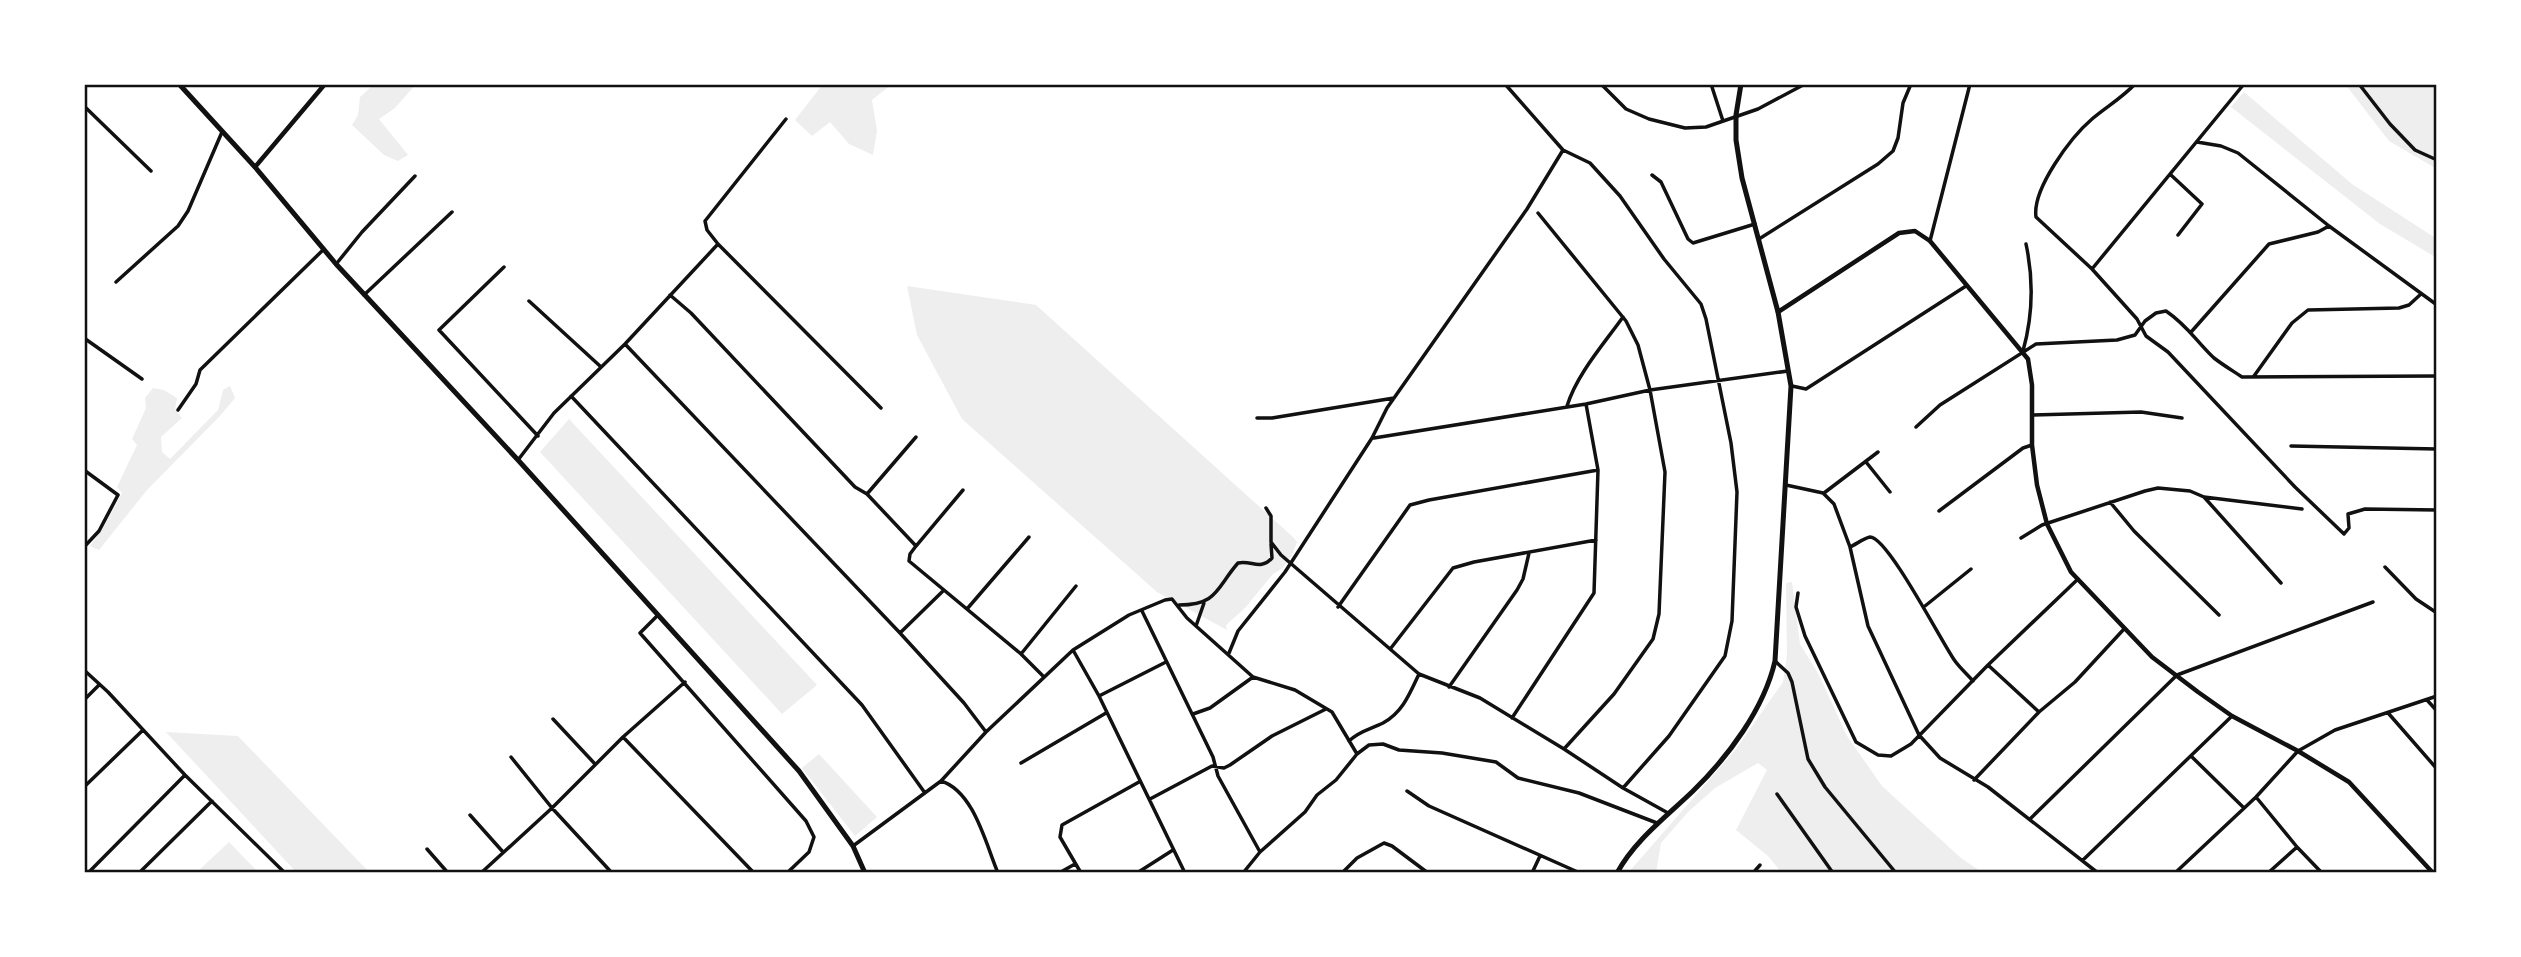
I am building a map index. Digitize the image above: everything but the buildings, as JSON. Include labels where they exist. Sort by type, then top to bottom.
[{"type":"main road","points":[[179,84],[255,167],[336,264],[518,460],[799,771],[853,846],[865,873]]},
{"type":"main road","points":[[1617,873],[1623,861],[1657,823],[1695,789],[1725,754],[1761,699],[1771,680],[1775,661],[1791,386],[1778,312],[1742,178],[1736,140],[1741,84]]},
{"type":"street","points":[[255,167],[325,84]]},
{"type":"street","points":[[1505,84],[1563,150],[1590,163],[1620,196],[1671,268],[1701,304],[1731,443],[1737,492],[1732,621],[1725,656],[1669,736],[1623,788]]},
{"type":"street","points":[[1601,84],[1626,108],[1649,119],[1685,128],[1706,127],[1758,109],[1805,84]]},
{"type":"street","points":[[1711,84],[1723,121]]},
{"type":"street","points":[[1759,239],[1878,164],[1893,151],[1898,138],[1903,103],[1911,84]]},
{"type":"street","points":[[1930,241],[1970,84]]},
{"type":"street","points":[[2135,84],[2089,121],[2049,172],[2035,209],[2040,224],[2092,268],[2137,319],[2146,336],[2168,352],[2285,477],[2344,534],[2348,528],[2347,514],[2365,509],[2437,510]]},
{"type":"street","points":[[2092,268],[2244,84]]},
{"type":"street","points":[[2360,84],[2390,124],[2415,150],[2437,160]]},
{"type":"street","points":[[84,106],[151,171]]},
{"type":"street","points":[[786,119],[705,221],[707,230],[881,408]]},
{"type":"street","points":[[116,282],[178,226],[188,211],[222,132]]},
{"type":"street","points":[[2197,142],[2221,146],[2238,153],[2329,226],[2437,304]]},
{"type":"street","points":[[1229,653],[1238,631],[1285,572],[1372,438],[1394,398],[1527,209],[1563,150]]},
{"type":"street","points":[[1652,175],[1661,182],[1688,239],[1693,243],[1755,224]]},
{"type":"street","points":[[2171,175],[2202,204],[2178,235]]},
{"type":"street","points":[[336,264],[415,176]]},
{"type":"street","points":[[365,295],[452,212]]},
{"type":"street","points":[[1538,213],[1623,317],[1638,345],[1650,390],[1665,472],[1659,614],[1653,639],[1614,694],[1564,749]]},
{"type":"street","points":[[2192,331],[2269,244],[2318,232],[2329,226]]},
{"type":"street","points":[[1778,312],[1899,233],[1915,231],[1930,241],[2023,351],[2031,372],[2032,445],[2037,485],[2047,524],[2071,572],[2152,657],[2232,716],[2349,782],[2433,873]]},
{"type":"street","points":[[518,460],[570,396],[625,344],[718,244]]},
{"type":"street","points":[[2023,351],[2031,323],[2032,271],[2026,244]]},
{"type":"street","points":[[178,410],[196,384],[200,370],[324,249]]},
{"type":"street","points":[[504,267],[439,330],[538,436]]},
{"type":"street","points":[[1791,386],[1806,389],[1966,286]]},
{"type":"street","points":[[2253,376],[2292,323],[2308,310],[2399,308],[2409,305],[2422,294]]},
{"type":"street","points":[[670,295],[691,313],[855,487],[867,494],[916,546]]},
{"type":"street","points":[[529,301],[600,366]]},
{"type":"street","points":[[1916,427],[1940,405],[2036,344],[2117,340],[2134,335],[2156,313],[2166,311],[2192,331],[2216,360],[2242,377],[2437,376]]},
{"type":"street","points":[[1567,406],[1590,363],[1623,317]]},
{"type":"street","points":[[84,338],[142,379]]},
{"type":"street","points":[[625,344],[900,633],[986,732]]},
{"type":"street","points":[[1372,438],[1586,404],[1650,390],[1790,370]]},
{"type":"street","points":[[570,396],[862,705],[925,794]]},
{"type":"street","points":[[1257,418],[1272,418],[1394,398]]},
{"type":"street","points":[[1512,718],[1590,601],[1596,582],[1598,470],[1586,404]]},
{"type":"street","points":[[2033,415],[2141,412],[2182,418]]},
{"type":"street","points":[[867,494],[916,437]]},
{"type":"street","points":[[1939,511],[2023,448],[2032,445]]},
{"type":"street","points":[[2291,446],[2437,449]]},
{"type":"street","points":[[1824,493],[1878,452]]},
{"type":"street","points":[[1866,462],[1890,492]]},
{"type":"street","points":[[84,470],[118,495],[99,531],[84,547]]},
{"type":"street","points":[[1338,607],[1410,505],[1598,470]]},
{"type":"street","points":[[1784,485],[1824,493],[1834,504],[1850,547],[1868,626],[1919,734],[1940,758],[1988,787],[2098,873]]},
{"type":"street","points":[[2021,538],[2047,524],[2158,488],[2302,509]]},
{"type":"street","points":[[964,490],[908,558],[912,566],[1021,654],[1043,676]]},
{"type":"street","points":[[2204,496],[2281,583]]},
{"type":"street","points":[[2110,502],[2134,531],[2219,615]]},
{"type":"street","points":[[1266,508],[1271,516],[1272,558]]},
{"type":"street","points":[[967,609],[1029,537]]},
{"type":"street","points":[[1850,547],[1873,538],[1884,548],[1925,607],[1955,661],[1973,681]]},
{"type":"street","points":[[1391,648],[1453,568],[1596,541]]},
{"type":"street","points":[[1271,542],[1281,555],[1338,607],[1391,648],[1419,674],[1479,698],[1668,813]]},
{"type":"street","points":[[1448,687],[1517,590],[1528,553]]},
{"type":"street","points":[[1179,605],[1204,603],[1214,597],[1238,563],[1243,561],[1259,566],[1281,555]]},
{"type":"street","points":[[2385,566],[2416,599],[2437,613]]},
{"type":"street","points":[[1925,607],[1971,569]]},
{"type":"street","points":[[1798,593],[1797,607],[1805,636],[1856,742],[1878,755],[1891,756],[1912,744],[1988,665],[2077,579]]},
{"type":"street","points":[[1021,654],[1076,586]]},
{"type":"street","points":[[900,633],[944,591]]},
{"type":"street","points":[[853,846],[942,781],[986,732],[1073,650],[1129,615],[1165,600],[1172,600],[1179,605],[1187,618],[1253,677],[1295,690],[1332,712],[1357,754]]},
{"type":"street","points":[[2029,819],[2177,675],[2373,602]]},
{"type":"street","points":[[1196,626],[1204,603]]},
{"type":"street","points":[[1142,611],[1216,765],[1218,776],[1235,811],[1260,852]]},
{"type":"street","points":[[658,615],[640,633],[806,821],[814,837],[809,852],[786,873]]},
{"type":"street","points":[[1974,780],[2039,712],[2075,682],[2124,629]]},
{"type":"street","points":[[1073,650],[1099,696],[1185,873]]},
{"type":"street","points":[[1775,661],[1788,673],[1792,682],[1808,759],[1825,787],[1896,873]]},
{"type":"street","points":[[1099,696],[1166,662]]},
{"type":"street","points":[[1988,665],[2039,712]]},
{"type":"street","points":[[84,670],[185,775],[285,873]]},
{"type":"street","points":[[1349,741],[1401,710],[1419,674]]},
{"type":"street","points":[[1192,714],[1210,708],[1253,677]]},
{"type":"street","points":[[481,873],[552,808],[623,737],[685,682]]},
{"type":"street","points":[[84,699],[99,685]]},
{"type":"street","points":[[2175,873],[2256,797],[2298,751],[2334,730],[2437,696]]},
{"type":"street","points":[[2427,700],[2437,711]]},
{"type":"street","points":[[1150,799],[1216,765],[1224,768],[1230,765],[1272,736],[1326,709]]},
{"type":"street","points":[[1021,764],[1106,713]]},
{"type":"street","points":[[2389,714],[2437,769]]},
{"type":"street","points":[[2083,860],[2232,716]]},
{"type":"street","points":[[553,719],[595,764]]},
{"type":"street","points":[[84,787],[143,730]]},
{"type":"street","points":[[623,737],[754,873]]},
{"type":"street","points":[[1243,873],[1260,852],[1305,812],[1317,795],[1349,766],[1357,754],[1370,745],[1383,744],[1399,750],[1442,753],[1496,762],[1518,778],[1579,793],[1657,823]]},
{"type":"street","points":[[511,757],[552,808],[612,873]]},
{"type":"street","points":[[2192,757],[2244,808]]},
{"type":"street","points":[[88,873],[185,775]]},
{"type":"street","points":[[942,781],[959,790],[968,803],[998,873]]},
{"type":"street","points":[[1081,873],[1060,837],[1062,825],[1139,782]]},
{"type":"street","points":[[1407,790],[1429,806],[1580,873]]},
{"type":"street","points":[[1777,794],[1833,873]]},
{"type":"street","points":[[2256,797],[2322,873]]},
{"type":"street","points":[[139,873],[212,801]]},
{"type":"street","points":[[470,815],[503,852]]},
{"type":"street","points":[[1342,873],[1357,858],[1384,844],[1392,846],[1427,873]]},
{"type":"street","points":[[2268,873],[2297,847]]},
{"type":"street","points":[[427,849],[448,873]]},
{"type":"street","points":[[1137,873],[1173,850]]},
{"type":"street","points":[[1532,873],[1540,856]]},
{"type":"street","points":[[1059,873],[1075,864]]},
{"type":"street","points":[[1753,873],[1760,865]]},
{"type":"shaded area","points":[[374,84],[416,84],[395,108],[379,119],[408,155],[398,161],[384,155],[352,125],[358,115],[360,97]]},
{"type":"shaded area","points":[[823,84],[892,84],[872,100],[877,131],[873,155],[849,144],[830,122],[812,136],[795,120]]},
{"type":"shaded area","points":[[2345,84],[2437,84],[2437,169],[2389,141]]},
{"type":"shaded area","points":[[2244,92],[2352,184],[2437,239],[2437,258],[2380,224],[2231,107]]},
{"type":"shaded area","points":[[907,286],[1036,305],[1293,537],[1297,542],[1283,568],[1273,574],[1245,608],[1226,625],[1227,630],[1157,592],[962,419],[917,335]]},
{"type":"shaded area","points":[[230,386],[235,398],[219,417],[147,490],[99,550],[90,546],[122,493],[117,487],[137,445],[132,439],[146,408],[145,398],[153,388],[164,390],[177,398],[175,409],[182,418],[161,437],[162,452],[170,459],[218,410],[223,390]]},
{"type":"shaded area","points":[[569,419],[817,685],[782,714],[540,452]]},
{"type":"shaded area","points":[[1792,582],[1800,644],[1819,675],[1847,736],[1882,786],[1961,858],[1983,873],[1782,873],[1768,856],[1736,830],[1767,770],[1758,763],[1715,788],[1688,812],[1661,843],[1656,873],[1628,873],[1736,749],[1783,682],[1787,655],[1786,583]]},
{"type":"shaded area","points":[[166,732],[238,736],[370,873],[297,873]]},
{"type":"shaded area","points":[[819,754],[877,817],[855,836],[802,768]]},
{"type":"shaded area","points":[[229,842],[259,873],[196,873]]}]
